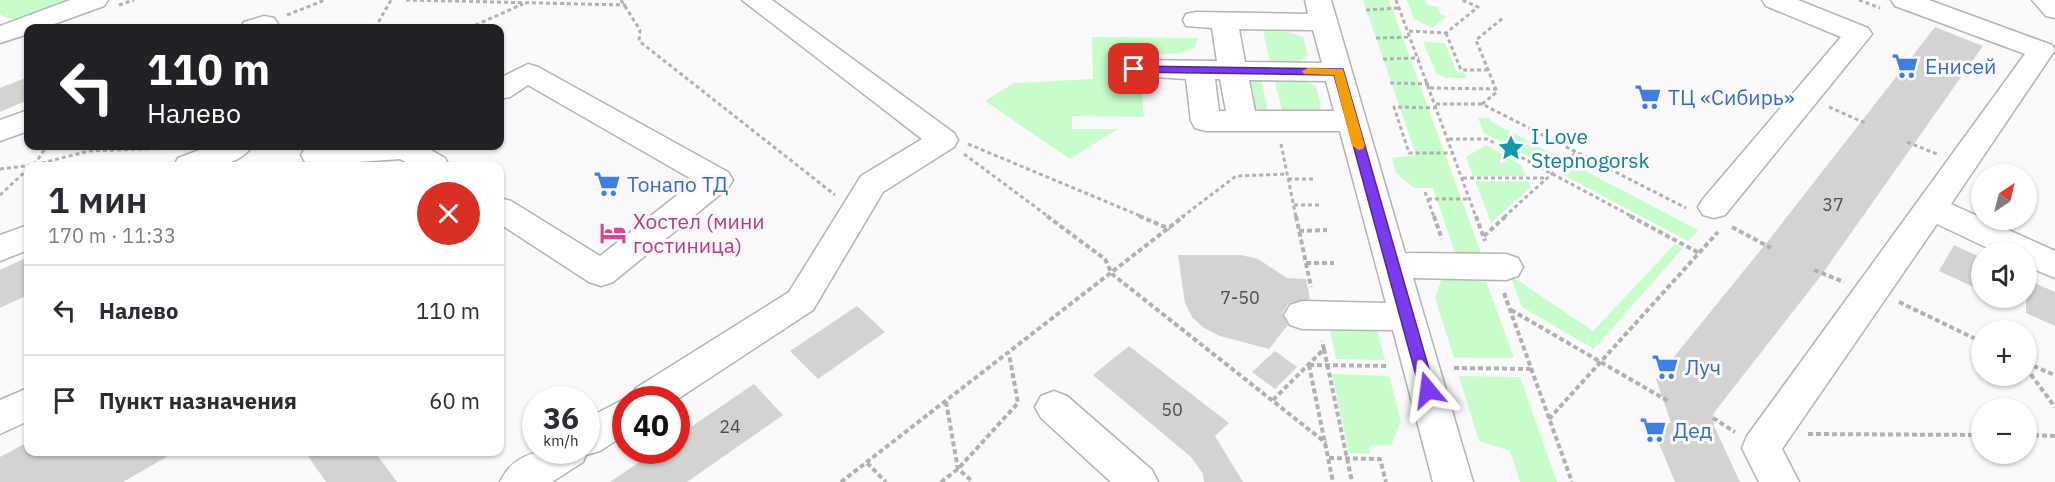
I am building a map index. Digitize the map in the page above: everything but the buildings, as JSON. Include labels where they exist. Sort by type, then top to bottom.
[{"type":"street","points":[[30,24],[95,0]]},
{"type":"street","points":[[669,386],[801,301],[872,184],[943,140],[755,0]]},
{"type":"street","points":[[1700,208],[1806,97],[1858,34],[1776,0]]},
{"type":"street","points":[[2044,0],[2055,10]]},
{"type":"street","points":[[1779,482],[1761,448],[2049,44],[1940,8],[1896,5]]},
{"type":"street","points":[[1196,20],[1224,21],[1321,11],[1453,482]]},
{"type":"street","points":[[1224,21],[1242,121]]},
{"type":"street","points":[[0,35],[24,26]]},
{"type":"street","points":[[1134,69],[1339,72]]},
{"type":"street","points":[[1199,70],[1206,121],[1352,121]]},
{"type":"street","points":[[504,88],[528,73],[717,180],[601,273],[504,211]]},
{"type":"street","points":[[0,131],[24,122]]},
{"type":"street","points":[[182,157],[217,150]]},
{"type":"street","points":[[312,156],[375,150]]},
{"type":"street","points":[[411,150],[428,162]]},
{"type":"street","points":[[1930,208],[2055,265]]},
{"type":"street","points":[[0,249],[24,239]]},
{"type":"street","points":[[1392,265],[1506,267]]},
{"type":"street","points":[[1310,315],[1407,316]]},
{"type":"street","points":[[0,418],[24,406]]},
{"type":"street","points":[[1054,407],[1138,482]]},
{"type":"street","points":[[520,482],[548,464]]},
{"type":"path","points":[[264,24],[326,0]]},
{"type":"path","points":[[377,24],[391,0]]},
{"type":"path","points":[[406,0],[626,5]]},
{"type":"path","points":[[621,0],[640,30],[639,41],[855,211]]},
{"type":"path","points":[[1408,31],[1446,33],[1478,7],[1462,0]]},
{"type":"path","points":[[1858,0],[1896,5]]},
{"type":"path","points":[[478,24],[524,3]]},
{"type":"path","points":[[1366,10],[1399,9]]},
{"type":"path","points":[[1482,104],[1497,92],[1476,40],[1503,18]]},
{"type":"path","points":[[1446,33],[1461,70],[1488,70]]},
{"type":"path","points":[[1376,38],[1410,37]]},
{"type":"path","points":[[1383,59],[1419,58]]},
{"type":"path","points":[[1390,83],[1496,89]]},
{"type":"path","points":[[1806,97],[1865,123]]},
{"type":"path","points":[[1454,153],[1409,153],[1394,107],[1482,104],[1576,152],[1700,208]]},
{"type":"path","points":[[1449,139],[1487,139],[1699,253]]},
{"type":"path","points":[[943,140],[973,145],[1170,229]]},
{"type":"path","points":[[943,140],[1105,259],[1112,274],[1326,443]]},
{"type":"path","points":[[50,162],[89,151],[182,157]]},
{"type":"path","points":[[1484,237],[1576,152]]},
{"type":"path","points":[[0,169],[24,168]]},
{"type":"path","points":[[0,195],[5,187],[24,173]]},
{"type":"path","points":[[841,482],[1010,354],[1236,176],[1287,174],[1306,263],[1310,315],[1324,349],[1352,482]]},
{"type":"path","points":[[1463,178],[1548,178]]},
{"type":"path","points":[[1288,179],[1315,179]]},
{"type":"path","points":[[1425,192],[1444,246]]},
{"type":"path","points":[[1428,199],[1470,199]]},
{"type":"path","points":[[1294,205],[1321,205]]},
{"type":"path","points":[[1299,231],[1327,230]]},
{"type":"path","points":[[1306,263],[1334,263]]},
{"type":"path","points":[[1510,310],[1668,401]]},
{"type":"path","points":[[1273,400],[1324,349]]},
{"type":"path","points":[[941,482],[958,469],[1018,403],[1010,354]]},
{"type":"path","points":[[1309,365],[1398,366]]},
{"type":"path","points":[[1309,365],[1334,482]]},
{"type":"path","points":[[1450,368],[1532,369]]},
{"type":"path","points":[[2037,368],[2055,375]]},
{"type":"path","points":[[2037,383],[2055,407]]},
{"type":"path","points":[[946,402],[958,469],[973,482]]},
{"type":"path","points":[[1772,433],[1971,435]]},
{"type":"path","points":[[2037,435],[2055,436]]},
{"type":"path","points":[[1329,458],[1380,459],[1386,482]]},
{"type":"path","points":[[867,463],[886,482]]},
{"type":"green space","points":[[0,0],[80,0],[38,15],[16,19],[6,18],[0,13]]},
{"type":"green space","points":[[1363,0],[1389,0],[1482,256],[1456,256],[1433,188],[1414,188],[1396,173],[1392,158],[1416,155]]},
{"type":"green space","points":[[1407,0],[1425,0],[1427,5],[1438,7],[1441,15],[1447,16],[1432,28],[1414,19]]},
{"type":"green space","points":[[1263,31],[1288,32],[1303,37],[1308,55],[1296,63],[1270,63]]},
{"type":"green space","points":[[1092,37],[1198,38],[1195,48],[1177,54],[1124,55],[1126,81],[1141,82],[1144,117],[1072,116],[1072,129],[1118,129],[1070,159],[985,101],[1014,83],[1093,79]]},
{"type":"green space","points":[[1423,42],[1445,43],[1456,71],[1465,73],[1467,78],[1446,78],[1436,73]]},
{"type":"green space","points":[[1261,78],[1268,113],[1254,107],[1249,84]]},
{"type":"green space","points":[[1274,78],[1301,80],[1316,86],[1321,107],[1317,112],[1283,114]]},
{"type":"green space","points":[[1478,118],[1490,118],[1492,122],[1559,157],[1548,167],[1484,133]]},
{"type":"green space","points":[[1486,145],[1521,165],[1526,176],[1473,176],[1466,157]]},
{"type":"green space","points":[[1576,166],[1698,230],[1688,241],[1565,176]]},
{"type":"green space","points":[[1475,181],[1528,181],[1531,187],[1491,223]]},
{"type":"green space","points":[[1675,244],[1683,248],[1594,349],[1522,307],[1510,275],[1593,331]]},
{"type":"green space","points":[[1444,272],[1483,273],[1514,358],[1454,358],[1435,298]]},
{"type":"green space","points":[[1329,325],[1376,326],[1385,360],[1336,359]]},
{"type":"green space","points":[[1332,374],[1389,376],[1401,422],[1391,445],[1369,446],[1370,454],[1349,453]]},
{"type":"green space","points":[[1459,376],[1520,377],[1557,482],[1520,482],[1510,451],[1479,441]]},
{"type":"slow traffic","points":[[1308,71],[1339,72],[1359,146]]},
{"type":"place","name":"Енисей","points":[[1905,66]]},
{"type":"place","name":"ТЦ «Сибирь»","points":[[1648,97]]},
{"type":"place","name":"I Love Stepnogorsk","points":[[1511,148]]},
{"type":"place","name":"Тонапо ТД","points":[[607,184]]},
{"type":"place","name":"Хостел (мини гостиница)","points":[[613,233]]},
{"type":"place","name":"Луч","points":[[1665,367]]},
{"type":"place","name":"Дед","points":[[1653,430]]},
{"type":"route","points":[[1134,69],[1339,72],[1428,390]]}]
